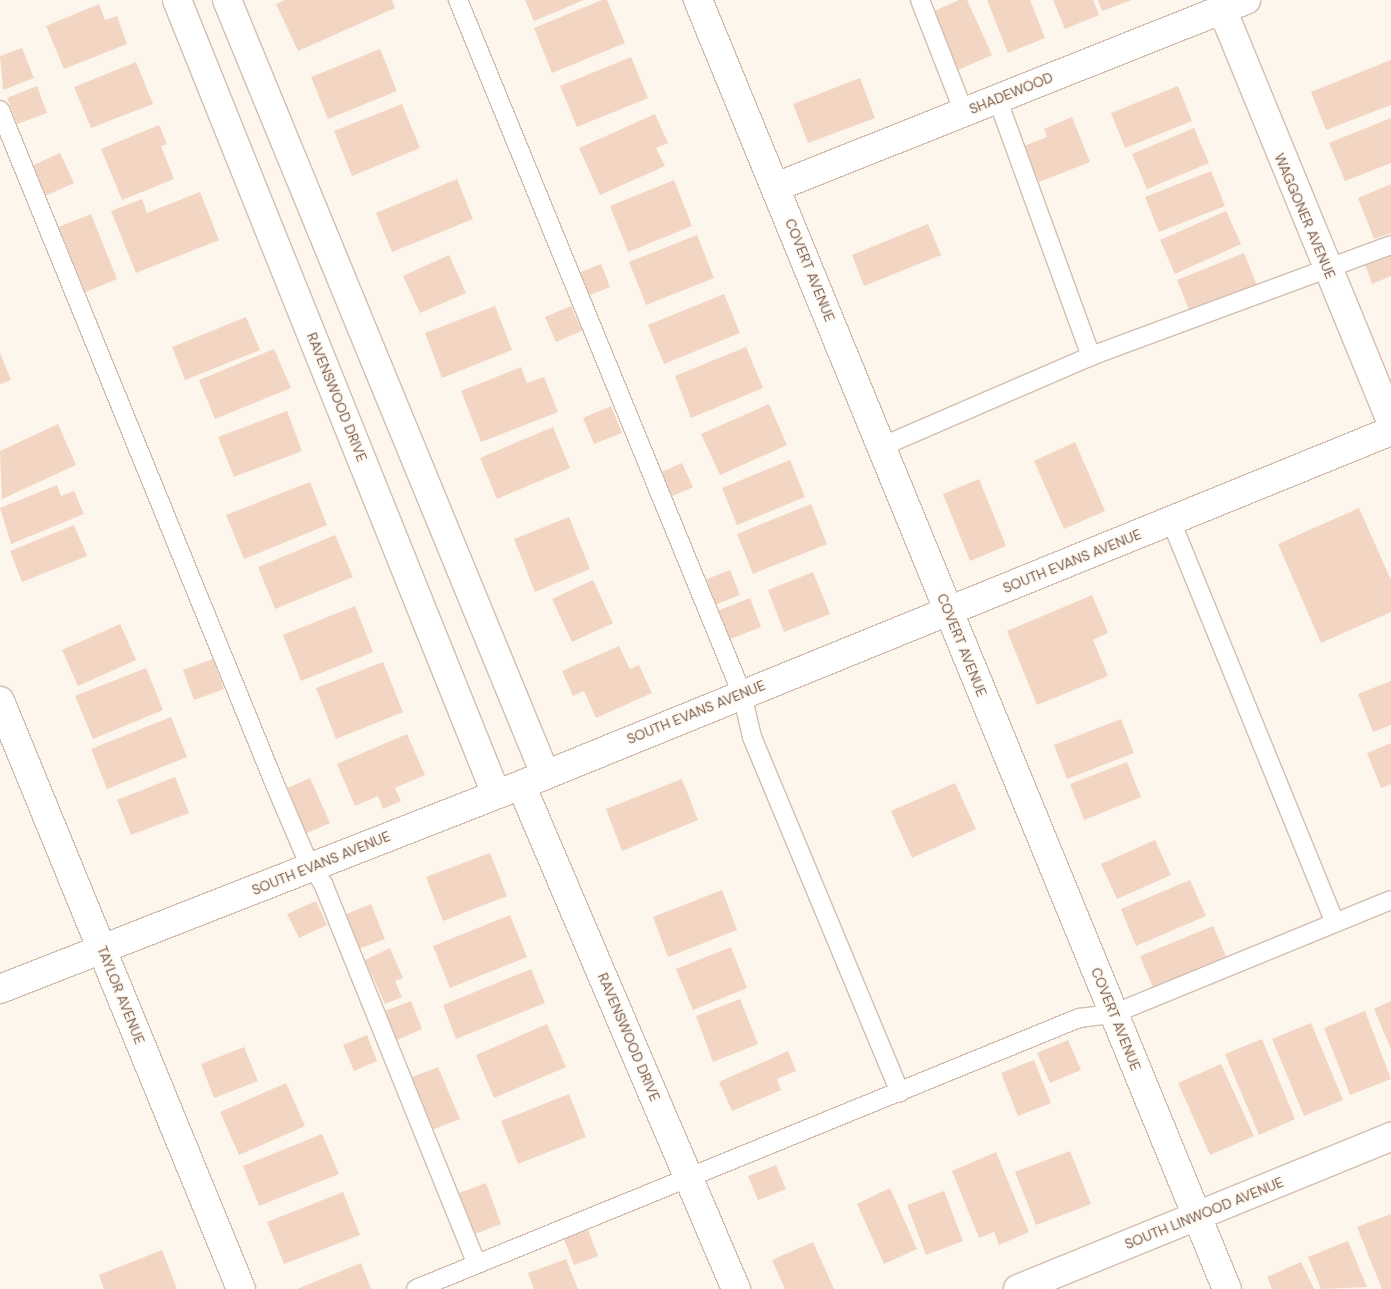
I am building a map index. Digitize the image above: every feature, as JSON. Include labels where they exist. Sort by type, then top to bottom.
[{"type":"street","name":"RAVENSWOOD DRIVE","points":[[177,0],[521,784],[736,1289]]},
{"type":"street","name":"RAVENSWOOD DRIVE","points":[[227,0],[521,784]]},
{"type":"street","name":"COVERT AVENUE","points":[[698,0],[1227,1289]]},
{"type":"street","name":"SHADEWOOD","points":[[776,187],[1234,5]]},
{"type":"street","name":"WAGGONER AVENUE","points":[[1234,5],[1328,271],[1391,422]]},
{"type":"street","name":"SOUTH EVANS AVENUE","points":[[0,989],[521,784],[1391,431]]},
{"type":"street","name":"TAYLOR AVENUE","points":[[0,701],[241,1289]]},
{"type":"street","name":"SOUTH LINWOOD AVENUE","points":[[1018,1289],[1391,1137]]},
{"type":"lane","points":[[458,0],[742,694],[752,738],[900,1092]]},
{"type":"lane","points":[[920,0],[964,112]]},
{"type":"lane","points":[[997,98],[1091,356]]},
{"type":"lane","points":[[0,110],[276,787],[305,855],[315,866],[476,1264]]},
{"type":"lane","points":[[881,447],[1091,356],[1328,271],[1391,245]]},
{"type":"lane","points":[[1171,521],[1335,922]]},
{"type":"lane","points":[[416,1289],[688,1175],[900,1092],[1079,1018],[1114,1014],[1391,900]]},
{"type":"building","points":[[285,0],[392,0],[395,8],[298,51],[276,4]]},
{"type":"building","points":[[525,0],[584,0],[534,21]]},
{"type":"building","points":[[602,0],[607,0],[625,43],[552,73],[534,28]]},
{"type":"building","points":[[959,0],[967,0],[992,55],[956,71],[930,13]]},
{"type":"building","points":[[987,0],[1030,0],[1045,38],[1008,53]]},
{"type":"building","points":[[1053,0],[1093,0],[1099,15],[1065,29]]},
{"type":"building","points":[[1098,0],[1132,0],[1102,11]]},
{"type":"building","points":[[99,4],[105,20],[117,16],[127,44],[64,69],[46,26]]},
{"type":"building","points":[[22,48],[34,78],[3,90],[0,56]]},
{"type":"building","points":[[380,49],[397,91],[328,119],[311,77]]},
{"type":"building","points":[[631,57],[648,98],[577,127],[560,86]]},
{"type":"building","points":[[1391,60],[1391,105],[1326,130],[1311,92]]},
{"type":"building","points":[[136,62],[153,104],[91,128],[74,87]]},
{"type":"building","points":[[860,78],[875,118],[808,143],[793,104]]},
{"type":"building","points":[[37,86],[47,113],[17,124],[7,98]]},
{"type":"building","points":[[1178,86],[1192,121],[1125,148],[1111,113]]},
{"type":"building","points":[[402,104],[420,148],[352,176],[334,131]]},
{"type":"building","points":[[655,114],[668,143],[656,148],[665,166],[600,195],[579,148]]},
{"type":"building","points":[[1072,117],[1090,162],[1039,182],[1024,146],[1047,137],[1044,129]]},
{"type":"building","points":[[1391,118],[1391,163],[1345,181],[1329,143]]},
{"type":"building","points":[[159,125],[167,144],[161,146],[174,179],[122,200],[101,149]]},
{"type":"building","points":[[1194,128],[1209,163],[1147,189],[1132,154]]},
{"type":"building","points":[[60,153],[74,183],[45,196],[31,166]]},
{"type":"building","points":[[1211,171],[1225,206],[1159,232],[1145,197]]},
{"type":"building","points":[[457,179],[473,219],[392,252],[376,213]]},
{"type":"building","points":[[674,180],[692,226],[628,252],[610,206]]},
{"type":"building","points":[[1391,184],[1391,233],[1374,239],[1358,198]]},
{"type":"building","points":[[200,192],[219,240],[136,273],[111,211],[142,199],[147,213]]},
{"type":"building","points":[[1226,211],[1241,244],[1175,274],[1160,240]]},
{"type":"building","points":[[91,214],[117,279],[83,293],[56,228]]},
{"type":"building","points":[[928,224],[941,255],[864,286],[852,255]]},
{"type":"building","points":[[697,235],[714,278],[646,305],[629,262]]},
{"type":"building","points":[[1244,253],[1258,288],[1191,315],[1177,280]]},
{"type":"building","points":[[1391,253],[1391,276],[1372,284],[1365,264]]},
{"type":"building","points":[[449,255],[466,293],[420,313],[403,276]]},
{"type":"building","points":[[601,264],[610,287],[588,296],[579,273]]},
{"type":"building","points":[[724,294],[740,333],[664,364],[648,325]]},
{"type":"building","points":[[495,306],[512,350],[442,378],[425,333]]},
{"type":"building","points":[[571,306],[582,331],[556,342],[545,317]]},
{"type":"building","points":[[246,317],[260,350],[185,380],[172,347]]},
{"type":"building","points":[[746,347],[763,388],[691,418],[675,376]]},
{"type":"building","points":[[274,349],[291,388],[215,419],[199,380]]},
{"type":"building","points":[[0,353],[11,380],[0,384]]},
{"type":"building","points":[[521,367],[527,383],[544,377],[558,412],[481,442],[461,391]]},
{"type":"building","points":[[769,404],[787,445],[720,475],[701,434]]},
{"type":"building","points":[[611,406],[622,433],[594,444],[583,418]]},
{"type":"building","points":[[287,411],[302,451],[234,477],[218,437]]},
{"type":"building","points":[[58,424],[76,465],[2,499],[0,451]]},
{"type":"building","points":[[553,427],[570,468],[497,499],[480,458]]},
{"type":"building","points":[[1075,442],[1105,511],[1064,529],[1034,461]]},
{"type":"building","points":[[790,460],[805,497],[737,525],[722,488]]},
{"type":"building","points":[[682,463],[693,487],[668,498],[657,474]]},
{"type":"building","points":[[979,479],[1006,546],[970,561],[943,494]]},
{"type":"building","points":[[310,482],[327,525],[244,559],[226,515]]},
{"type":"building","points":[[57,485],[61,496],[74,491],[84,514],[11,544],[0,508]]},
{"type":"building","points":[[811,504],[827,544],[753,574],[737,534]]},
{"type":"building","points":[[1359,508],[1391,580],[1391,612],[1321,643],[1278,544]]},
{"type":"building","points":[[569,517],[590,569],[535,592],[514,539]]},
{"type":"building","points":[[74,525],[87,556],[22,582],[10,551]]},
{"type":"building","points":[[335,535],[353,577],[275,609],[258,567]]},
{"type":"building","points":[[730,570],[740,595],[712,606],[702,581]]},
{"type":"building","points":[[813,572],[830,614],[784,632],[768,590]]},
{"type":"building","points":[[593,580],[613,623],[572,642],[552,599]]},
{"type":"building","points":[[1092,595],[1108,633],[1093,640],[1108,676],[1037,705],[1007,631]]},
{"type":"building","points":[[750,598],[761,627],[728,640],[717,611]]},
{"type":"building","points":[[355,606],[373,652],[301,681],[283,635]]},
{"type":"building","points":[[120,624],[136,660],[78,686],[62,650]]},
{"type":"building","points":[[619,646],[630,669],[639,665],[652,693],[596,718],[584,691],[573,696],[562,671]]},
{"type":"building","points":[[213,659],[224,689],[194,700],[183,670]]},
{"type":"building","points":[[383,662],[403,712],[336,739],[316,688]]},
{"type":"building","points":[[146,668],[163,710],[93,739],[75,696]]},
{"type":"building","points":[[1391,681],[1391,725],[1373,732],[1358,694]]},
{"type":"building","points":[[171,717],[187,757],[107,789],[91,749]]},
{"type":"building","points":[[1121,719],[1134,753],[1067,779],[1054,745]]},
{"type":"building","points":[[407,734],[425,775],[395,788],[401,801],[383,809],[378,796],[355,806],[337,764]]},
{"type":"building","points":[[1391,743],[1391,784],[1381,788],[1367,753]]},
{"type":"building","points":[[1127,762],[1141,797],[1084,820],[1070,784]]},
{"type":"building","points":[[175,777],[189,813],[131,835],[117,800]]},
{"type":"building","points":[[310,778],[330,823],[305,834],[285,789]]},
{"type":"building","points":[[682,779],[698,820],[622,851],[606,809]]},
{"type":"building","points":[[955,783],[976,829],[912,858],[891,811]]},
{"type":"building","points":[[1155,840],[1171,875],[1117,899],[1101,864]]},
{"type":"building","points":[[490,853],[507,896],[443,921],[426,877]]},
{"type":"building","points":[[1190,880],[1206,916],[1136,946],[1121,909]]},
{"type":"building","points":[[722,890],[737,930],[668,957],[653,917]]},
{"type":"building","points":[[316,901],[327,925],[299,938],[287,914]]},
{"type":"building","points":[[371,904],[385,939],[356,950],[342,916]]},
{"type":"building","points":[[510,915],[527,957],[450,988],[433,946]]},
{"type":"building","points":[[1213,926],[1229,963],[1155,993],[1140,956]]},
{"type":"building","points":[[731,947],[747,988],[693,1010],[676,969]]},
{"type":"building","points":[[390,948],[403,978],[395,981],[402,997],[385,1004],[365,960]]},
{"type":"building","points":[[531,969],[545,1003],[456,1039],[443,1005]]},
{"type":"building","points":[[740,999],[758,1044],[713,1062],[696,1016]]},
{"type":"building","points":[[411,1001],[422,1029],[397,1040],[385,1011]]},
{"type":"building","points":[[1391,1001],[1391,1049],[1374,1009]]},
{"type":"building","points":[[1365,1011],[1391,1079],[1350,1095],[1324,1028]]},
{"type":"building","points":[[1311,1023],[1343,1100],[1304,1116],[1272,1039]]},
{"type":"building","points":[[547,1024],[566,1067],[494,1098],[476,1055]]},
{"type":"building","points":[[367,1035],[377,1061],[354,1071],[343,1045]]},
{"type":"building","points":[[1262,1039],[1295,1119],[1259,1135],[1225,1054]]},
{"type":"building","points":[[1068,1040],[1081,1070],[1050,1083],[1037,1053]]},
{"type":"building","points":[[244,1047],[258,1081],[214,1098],[201,1064]]},
{"type":"building","points":[[788,1051],[796,1071],[777,1079],[781,1090],[732,1111],[719,1082]]},
{"type":"building","points":[[1034,1060],[1051,1103],[1018,1116],[1001,1073]]},
{"type":"building","points":[[1221,1064],[1254,1136],[1210,1155],[1178,1083]]},
{"type":"building","points":[[438,1067],[460,1119],[432,1130],[410,1078]]},
{"type":"building","points":[[286,1083],[305,1126],[239,1155],[220,1112]]},
{"type":"building","points":[[569,1094],[586,1137],[518,1164],[501,1121]]},
{"type":"building","points":[[322,1134],[339,1174],[259,1206],[243,1166]]},
{"type":"building","points":[[1070,1151],[1091,1204],[1036,1225],[1015,1172]]},
{"type":"building","points":[[996,1152],[1029,1232],[999,1245],[994,1232],[979,1238],[952,1171]]},
{"type":"building","points":[[776,1165],[786,1189],[758,1200],[748,1176]]},
{"type":"building","points":[[486,1183],[501,1224],[475,1234],[459,1193]]},
{"type":"building","points":[[890,1188],[917,1249],[884,1264],[857,1204]]},
{"type":"building","points":[[944,1191],[963,1241],[926,1255],[907,1205]]},
{"type":"building","points":[[343,1192],[360,1235],[284,1264],[267,1222]]},
{"type":"building","points":[[1391,1214],[1391,1289],[1382,1289],[1357,1227]]},
{"type":"building","points":[[587,1227],[598,1256],[574,1265],[563,1237]]},
{"type":"building","points":[[1348,1241],[1367,1287],[1321,1289],[1308,1257]]},
{"type":"building","points":[[813,1242],[834,1289],[785,1289],[772,1260]]},
{"type":"building","points":[[162,1250],[177,1289],[104,1289],[99,1275]]},
{"type":"building","points":[[566,1259],[578,1289],[534,1289],[528,1273]]},
{"type":"building","points":[[1301,1262],[1314,1289],[1272,1289],[1267,1277]]},
{"type":"building","points":[[361,1263],[371,1289],[297,1289]]}]
